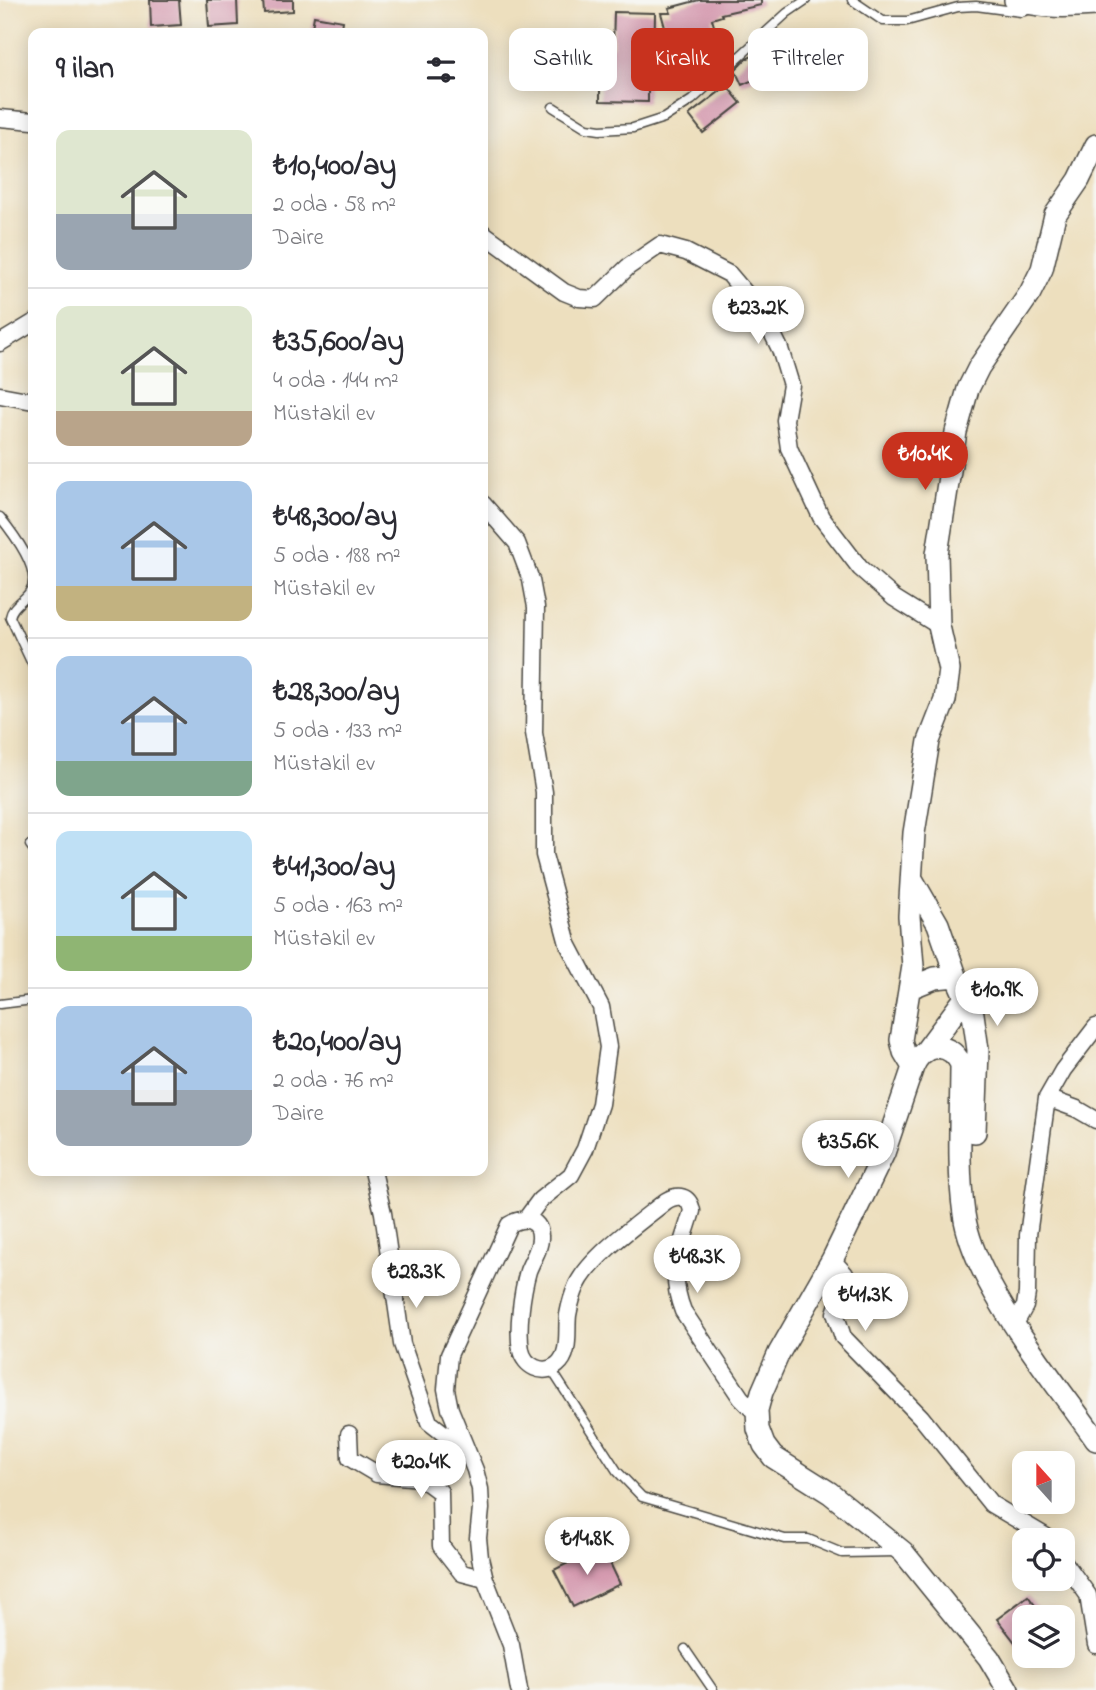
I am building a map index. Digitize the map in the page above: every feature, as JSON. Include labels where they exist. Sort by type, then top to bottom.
[{"type":"street","points":[[1023,2],[1063,8],[1096,5]]},
{"type":"street","points":[[0,118],[28,121]]},
{"type":"street","points":[[913,1067],[902,1046],[913,966],[909,916],[920,783],[929,741],[945,699],[949,670],[939,626],[937,554],[961,411],[979,367],[1030,293],[1042,269],[1055,215],[1079,180],[1096,145]]},
{"type":"street","points":[[488,237],[564,292],[579,298],[595,299],[628,267],[660,245],[687,252],[729,274],[763,314],[780,349],[791,385],[785,420],[789,448],[821,517],[860,568],[894,598],[939,626]]},
{"type":"street","points":[[0,343],[28,326]]},
{"type":"street","points":[[0,395],[28,400]]},
{"type":"street","points":[[488,510],[517,543],[531,580],[536,607],[534,733],[544,792],[544,855],[568,944],[601,1007],[608,1047],[600,1104],[585,1149],[571,1175],[540,1200],[526,1219]]},
{"type":"street","points":[[912,879],[938,924],[973,1014],[978,1050],[973,1158],[969,1173],[961,1182]]},
{"type":"street","points":[[910,988],[936,978],[956,976]]},
{"type":"street","points":[[965,998],[933,1042],[920,1054],[913,1067],[884,1153],[832,1259],[779,1353],[762,1392],[757,1410],[758,1429],[764,1445],[773,1457],[830,1493],[903,1552],[989,1658],[1008,1690]]},
{"type":"street","points":[[905,1016],[927,1026],[936,1047],[952,1051],[961,1064],[961,1182],[964,1216],[971,1243],[984,1273],[1014,1324],[1096,1440]]},
{"type":"street","points":[[1014,1324],[1025,1306],[1027,1293],[1028,1235],[1048,1098],[1063,1070],[1096,1027]]},
{"type":"street","points":[[1048,1098],[1096,1120]]},
{"type":"street","points":[[374,1176],[383,1213],[402,1345],[429,1422],[465,1451]]},
{"type":"street","points":[[519,1690],[510,1645],[485,1579],[478,1538],[480,1489],[450,1409],[446,1389],[449,1355],[509,1225],[526,1219],[537,1226],[540,1233],[523,1291],[520,1346],[522,1357],[530,1366],[541,1370],[551,1369],[559,1364],[565,1354],[572,1296],[586,1270],[666,1201],[680,1196],[689,1200],[692,1211],[674,1270],[678,1298],[741,1398],[757,1410]]},
{"type":"street","points":[[832,1259],[846,1280],[835,1313],[838,1329],[843,1337],[921,1417],[991,1504],[1032,1528]]},
{"type":"street","points":[[349,1434],[350,1458],[377,1474],[421,1478],[440,1492],[441,1546],[462,1573],[485,1579]]},
{"type":"street","points":[[1075,1577],[1088,1595],[1096,1646]]},
{"type":"lane","points":[[553,107],[587,128],[600,130],[632,128],[664,118],[692,100],[787,13],[806,0]]},
{"type":"lane","points":[[852,0],[883,21],[896,22],[958,7],[976,6],[1021,12],[1027,10],[1023,2]]},
{"type":"lane","points":[[0,517],[22,546],[28,562]]},
{"type":"lane","points":[[28,594],[12,609],[10,617],[28,655]]},
{"type":"lane","points":[[0,1004],[28,1001]]},
{"type":"lane","points":[[551,1369],[617,1471],[642,1497],[785,1539],[808,1539],[842,1553],[903,1552]]},
{"type":"lane","points":[[685,1649],[713,1690]]},
{"type":"building","points":[[150,0],[179,0],[181,25],[151,27]]},
{"type":"building","points":[[207,0],[237,0],[238,25],[209,27]]},
{"type":"building","points":[[263,0],[293,0],[293,11],[264,13]]},
{"type":"building","points":[[699,0],[761,0],[761,5],[721,14],[722,16],[712,19],[715,28],[665,28],[661,13],[671,13],[669,8]]},
{"type":"building","points":[[614,12],[655,13],[655,28],[631,28],[631,91],[648,91],[648,102],[600,101],[600,91],[617,91],[617,28],[614,28]]},
{"type":"building","points":[[314,16],[343,21],[342,28],[312,28]]},
{"type":"building","points":[[748,58],[748,82],[742,85],[735,70]]},
{"type":"building","points":[[720,91],[731,91],[741,103],[703,133],[689,115]]},
{"type":"building","points":[[602,1546],[620,1584],[573,1607],[554,1570]]},
{"type":"building","points":[[1028,1596],[1035,1605],[1016,1605]]},
{"type":"building","points":[[1012,1608],[1012,1638],[997,1619]]}]
